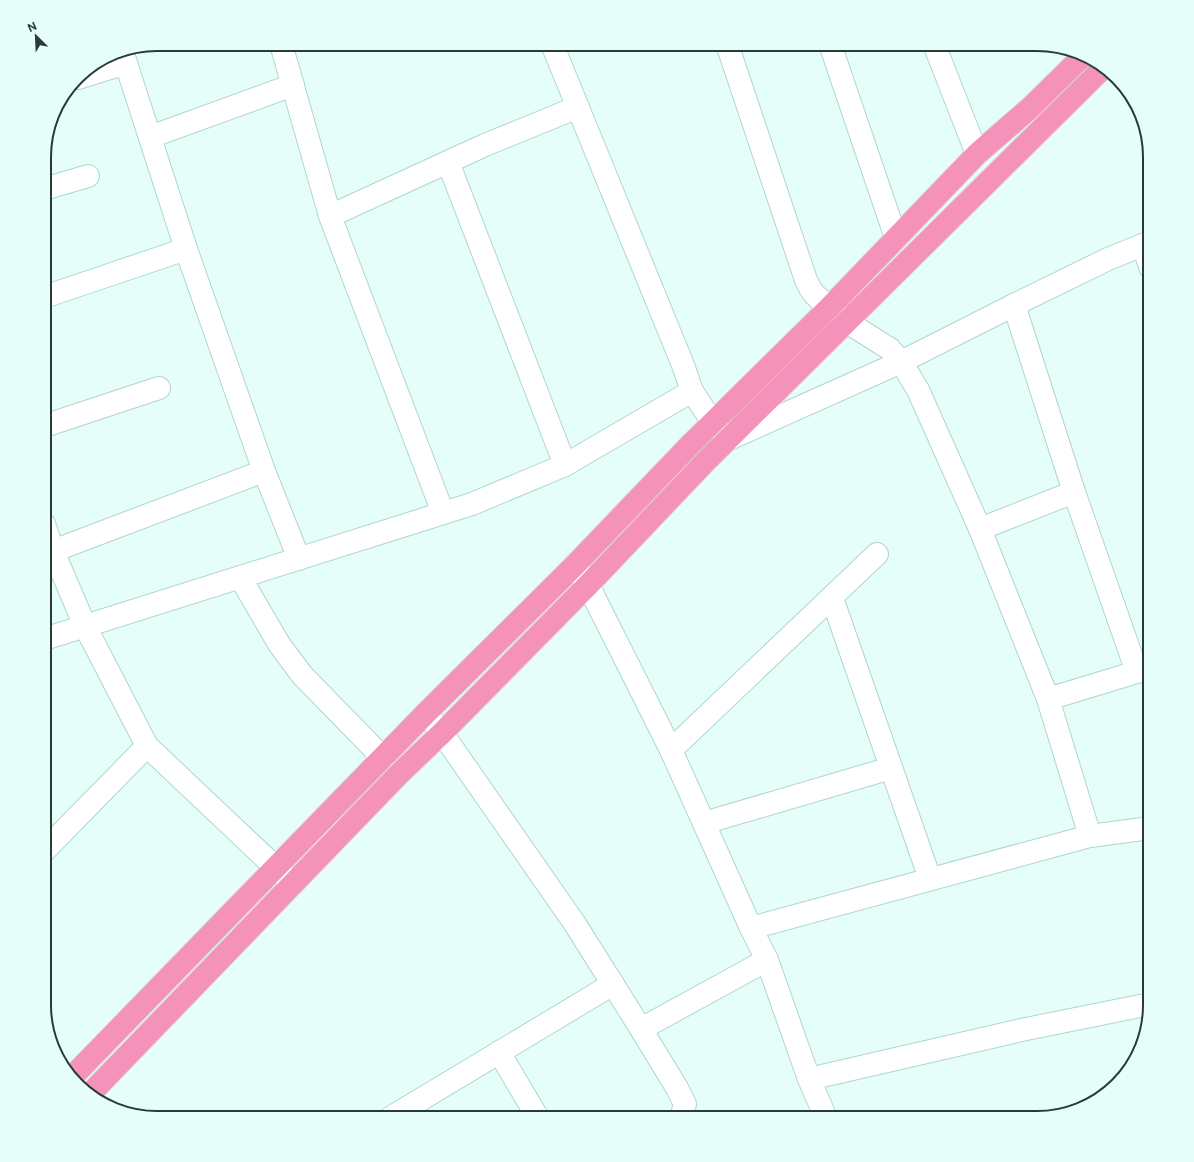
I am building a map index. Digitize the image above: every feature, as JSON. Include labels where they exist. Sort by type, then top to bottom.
[{"type":"highway","points":[[76,1073],[426,713],[575,565],[713,423],[830,307],[977,154],[1030,108],[1079,60]]},
{"type":"highway","points":[[94,1090],[399,774],[442,733],[588,585],[729,439],[1100,71]]},
{"type":"street","points":[[283,51],[330,216],[443,513]]},
{"type":"street","points":[[555,51],[683,365],[692,391],[713,423],[729,439],[901,362],[1108,259],[1143,245]]},
{"type":"street","points":[[729,51],[806,280],[811,290],[847,322],[890,349],[901,362],[918,390],[980,529],[1048,699],[1090,836]]},
{"type":"street","points":[[832,51],[896,238]]},
{"type":"street","points":[[937,51],[977,154]]},
{"type":"street","points":[[99,68],[124,57],[186,249],[264,471],[299,559]]},
{"type":"street","points":[[150,137],[293,84]]},
{"type":"street","points":[[330,216],[485,145],[578,107]]},
{"type":"street","points":[[448,162],[565,465]]},
{"type":"street","points":[[51,187],[88,176]]},
{"type":"street","points":[[51,295],[186,249]]},
{"type":"street","points":[[1014,305],[1074,492],[1143,670],[1048,699]]},
{"type":"street","points":[[51,424],[159,388]]},
{"type":"street","points":[[51,637],[472,504],[565,465],[692,391]]},
{"type":"street","points":[[53,552],[264,471]]},
{"type":"street","points":[[980,529],[1074,492]]},
{"type":"street","points":[[51,546],[85,626],[147,746],[293,884]]},
{"type":"street","points":[[671,750],[877,554]]},
{"type":"street","points":[[575,565],[588,585],[671,750],[751,928],[767,960],[809,1079],[823,1111]]},
{"type":"street","points":[[240,577],[279,644],[302,675],[383,758]]},
{"type":"street","points":[[832,598],[930,879]]},
{"type":"street","points":[[426,713],[442,733],[575,924],[677,1088],[685,1111]]},
{"type":"street","points":[[51,843],[147,746]]},
{"type":"street","points":[[704,823],[891,768]]},
{"type":"street","points":[[751,928],[1090,836],[1143,829]]},
{"type":"street","points":[[641,1029],[767,960]]},
{"type":"street","points":[[402,1111],[613,984]]},
{"type":"street","points":[[809,1079],[1026,1029],[1143,1005]]},
{"type":"street","points":[[499,1052],[534,1111]]}]
